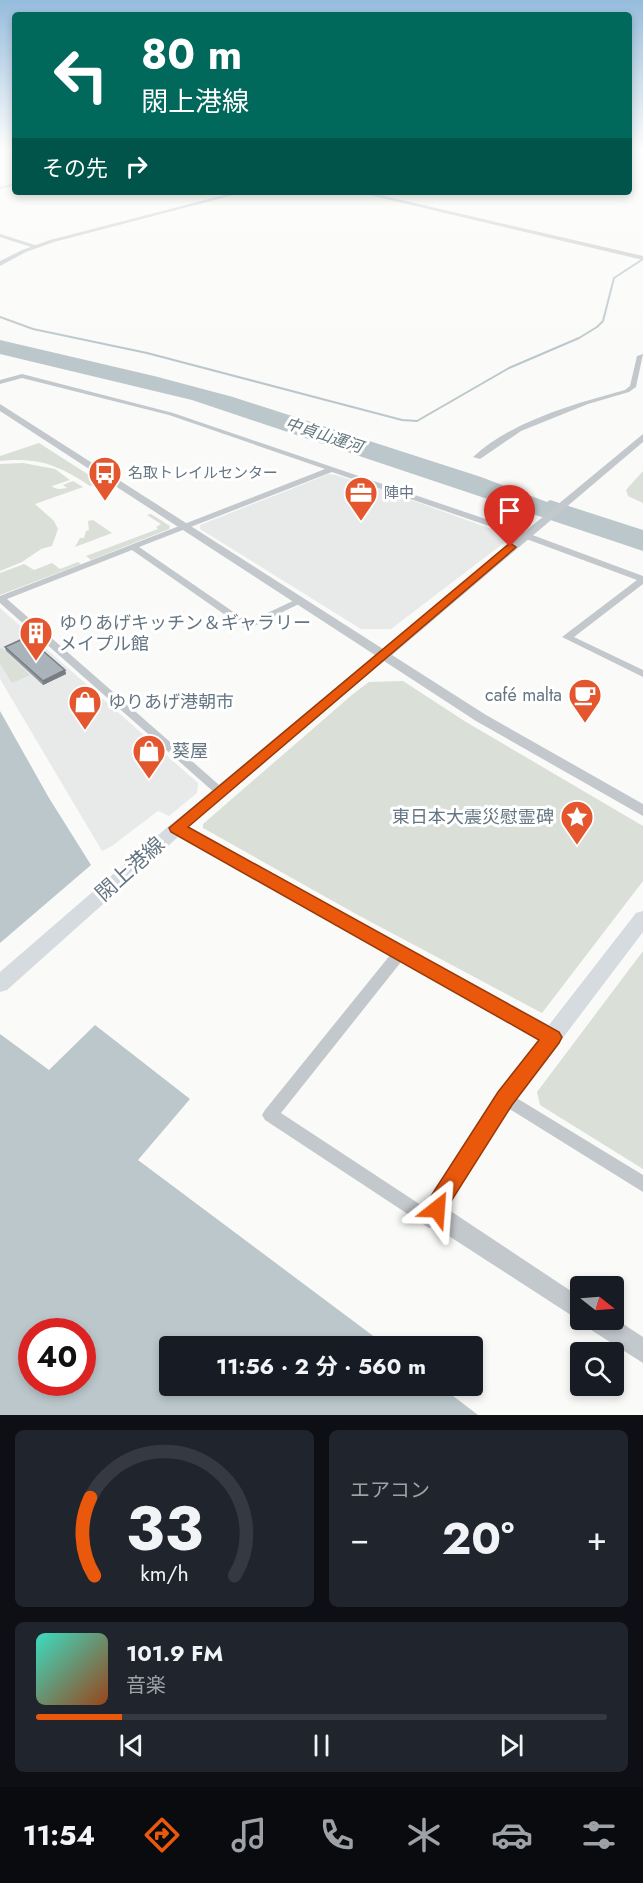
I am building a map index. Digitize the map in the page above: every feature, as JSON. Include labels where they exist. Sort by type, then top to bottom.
[{"type":"main road","name":"閖上港線","points":[[0,984],[177,828],[552,1037]]},
{"type":"main road","points":[[552,1037],[643,918]]},
{"type":"street","points":[[0,264],[36,247],[152,216]]},
{"type":"street","points":[[463,216],[643,258]]},
{"type":"street","points":[[0,235],[36,247]]},
{"type":"street","points":[[477,457],[518,429],[586,403],[627,391],[633,387],[638,361],[640,356],[643,356]]},
{"type":"street","points":[[0,382],[22,376],[141,405],[524,535],[643,579]]},
{"type":"street","points":[[0,407],[482,718],[643,811]]},
{"type":"street","points":[[177,828],[643,437]]},
{"type":"street","points":[[220,791],[0,599],[332,469]]},
{"type":"street","points":[[133,547],[247,626],[300,601]]},
{"type":"street","points":[[643,579],[567,637],[643,674]]},
{"type":"street","points":[[400,953],[270,1115],[429,1220],[439,1215]]},
{"type":"street","points":[[439,1215],[438,1203],[505,1098],[552,1037]]},
{"type":"street","points":[[505,1098],[643,1184]]},
{"type":"street","points":[[439,1215],[570,1303]]},
{"type":"street","points":[[611,1330],[643,1352]]},
{"type":"shaded area","points":[[39,443],[114,491],[101,492],[103,490],[93,485],[90,486],[48,464],[26,460],[0,461],[0,456]]},
{"type":"shaded area","points":[[23,463],[55,469],[70,480],[52,486],[55,488],[67,488],[63,485],[73,481],[83,487],[35,504],[54,521],[58,529],[52,546],[41,549],[22,562],[0,571],[0,464]]},
{"type":"shaded area","points":[[643,471],[643,503],[628,496],[626,490]]},
{"type":"shaded area","points":[[329,474],[378,488],[508,535],[509,539],[391,629],[361,629],[200,529],[200,525]]},
{"type":"shaded area","points":[[151,514],[170,526],[169,529],[91,560],[86,556],[158,529],[156,527],[161,524],[147,515]]},
{"type":"shaded area","points":[[93,520],[112,533],[75,547],[80,538],[84,538],[86,531],[89,530],[88,521]]},
{"type":"shaded area","points":[[78,562],[81,564],[0,595],[0,573],[24,564],[34,570],[52,563],[60,569]]},
{"type":"shaded area","name":"ゆりあげ港朝市","points":[[0,608],[198,783],[197,793],[169,816],[158,811],[102,851],[0,679]]},
{"type":"shaded area","points":[[2,648],[30,675],[12,683],[0,664],[0,649]]},
{"type":"shaded area","points":[[403,681],[466,722],[643,826],[643,881],[542,1013],[356,914],[203,828],[203,824],[369,682]]},
{"type":"shaded area","points":[[643,951],[643,1169],[540,1105],[537,1092]]},
{"type":"water","name":"中貞山運河","points":[[0,340],[233,397],[481,477],[547,502],[550,500],[643,530],[643,551],[192,400],[0,354]]},
{"type":"water","points":[[0,711],[49,798],[91,865],[0,943]]},
{"type":"water","points":[[95,1025],[190,1099],[138,1160],[373,1336],[159,1336],[159,1396],[453,1396],[478,1415],[0,1415],[0,1034],[49,1070]]},
{"type":"building","name":"ゆりあげキッチン＆ギャラリー メイプル館","points":[[27,637],[65,670],[43,681],[5,647]]},
{"type":"waterway","points":[[0,317],[33,329],[147,353],[402,420],[417,421],[509,368],[579,338],[597,327],[603,321],[614,278],[643,259]]},
{"type":"place","name":"名取トレイルセンター","points":[[105,502]]},
{"type":"place","name":"陣中","points":[[361,522]]},
{"type":"place","name":"ゆりあげキッチン＆ギャラリー メイプル館","points":[[36,662]]},
{"type":"place","name":"café malta","points":[[585,724]]},
{"type":"place","name":"ゆりあげ港朝市","points":[[85,731]]},
{"type":"place","name":"葵屋","points":[[149,780]]},
{"type":"place","name":"東日本大震災慰霊碑","points":[[577,846]]},
{"type":"route","points":[[437,1209],[438,1203],[505,1098],[552,1037],[177,828],[510,547]]}]
